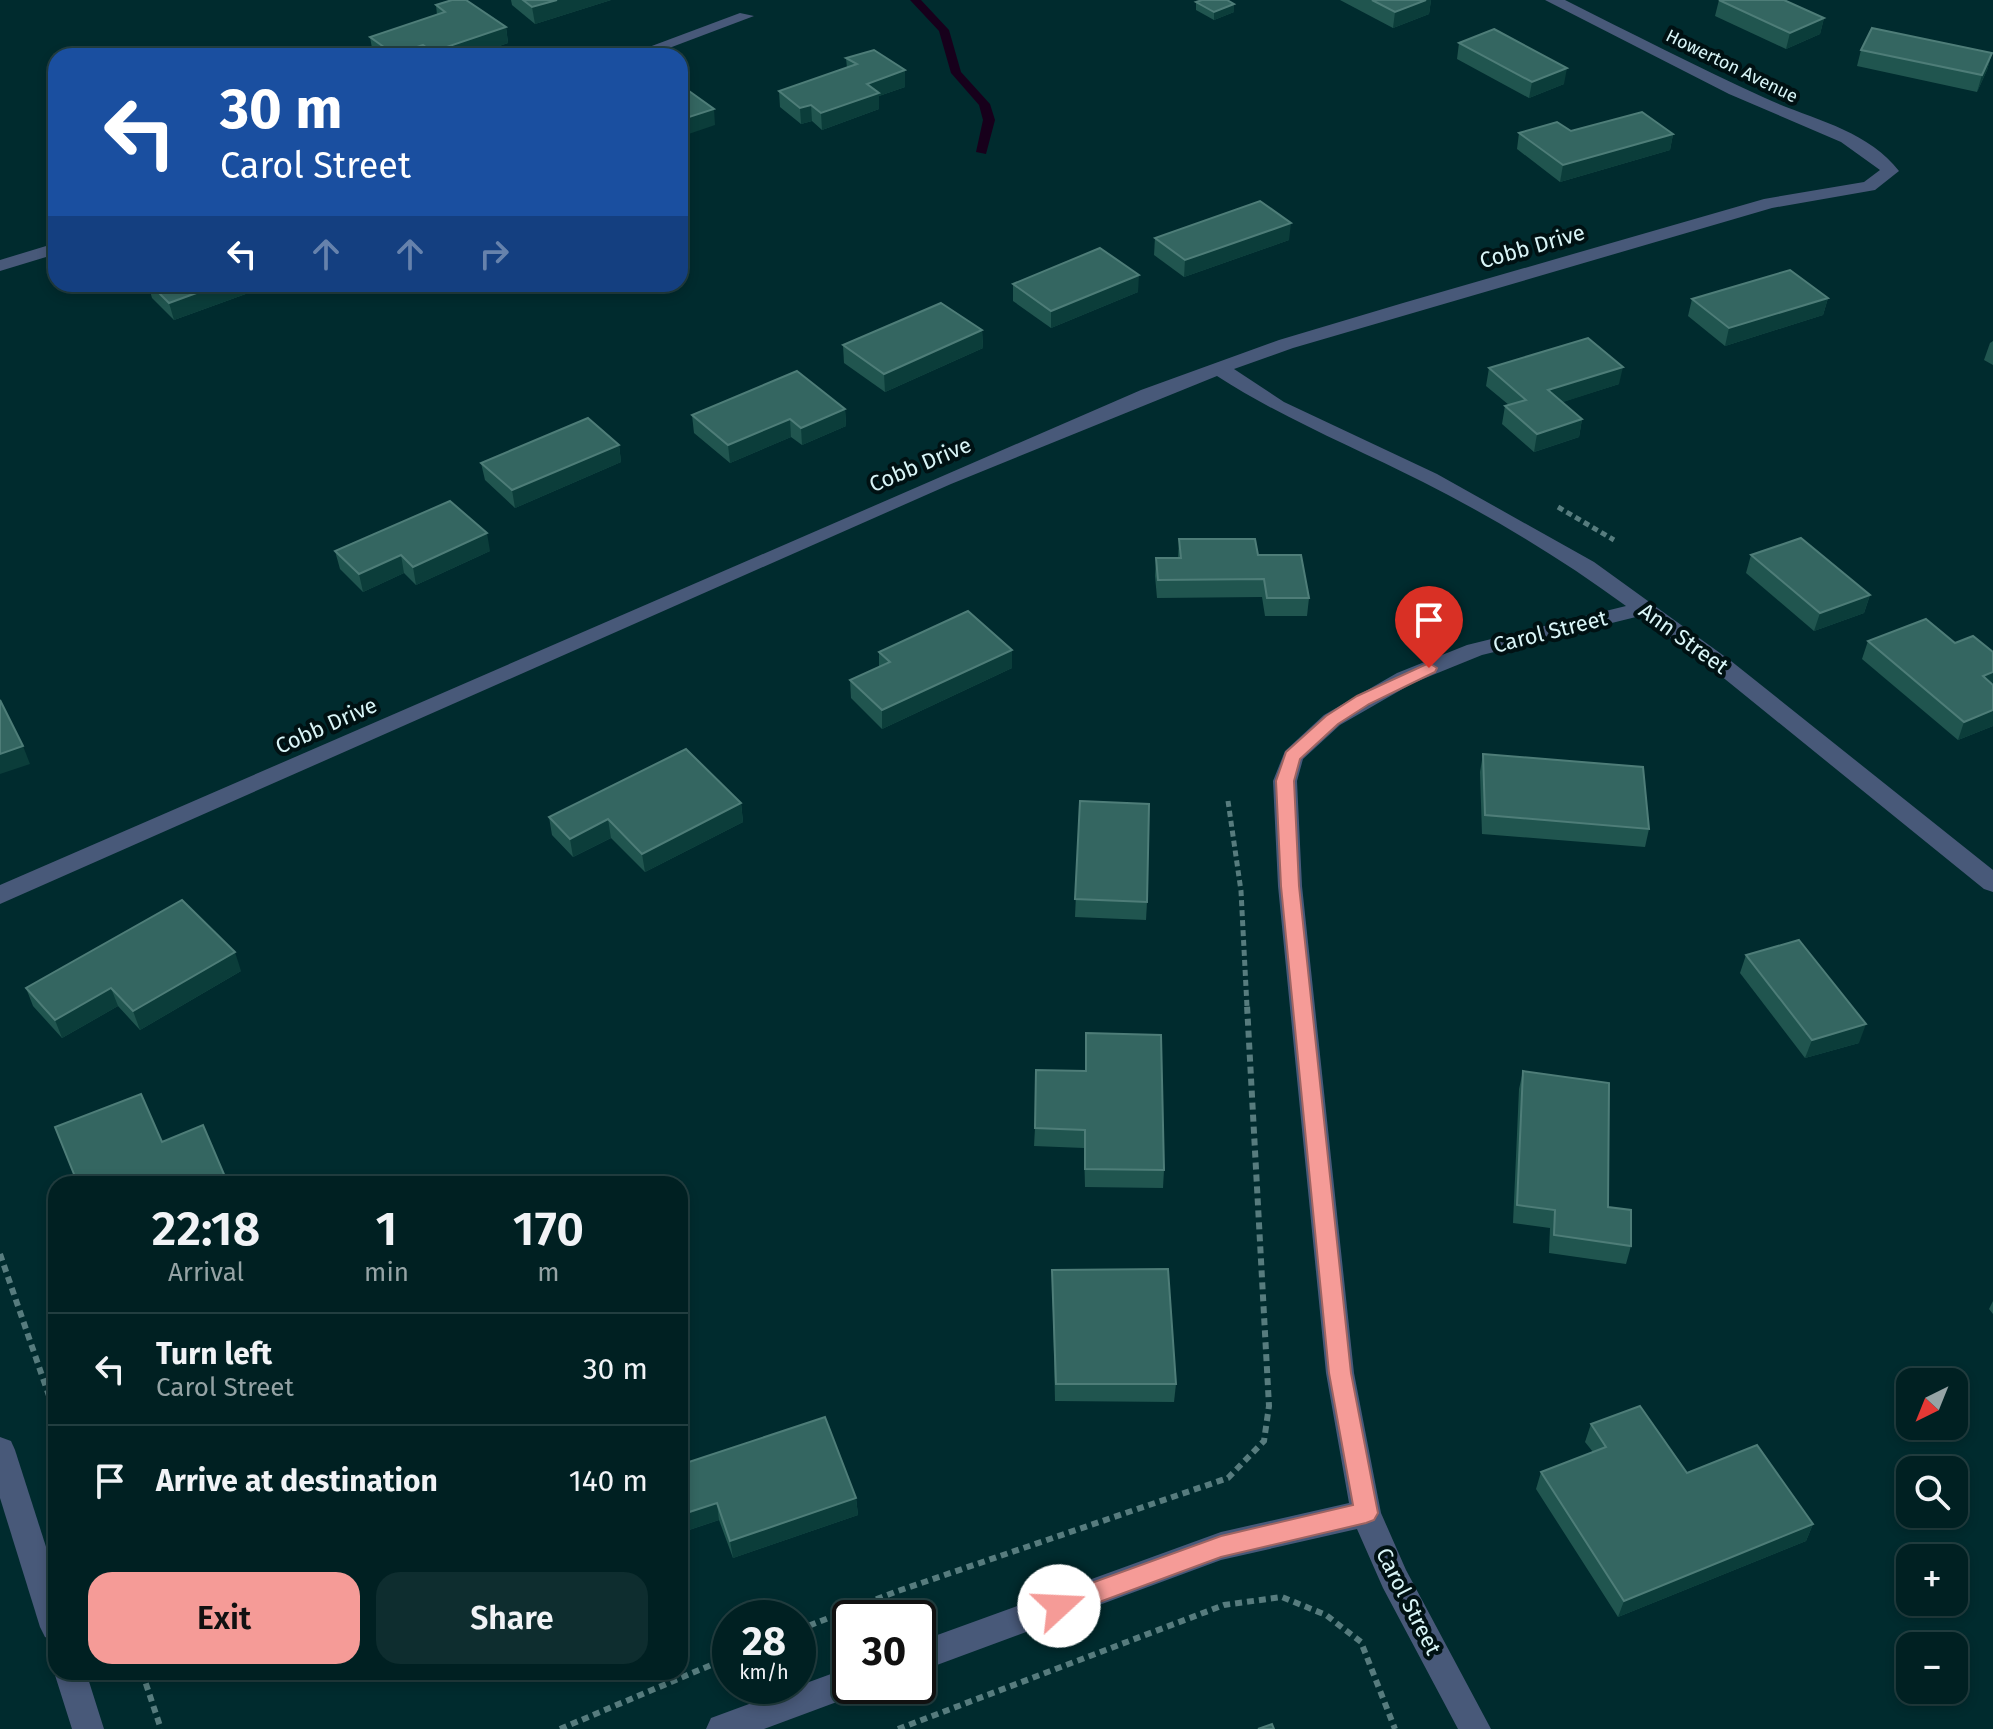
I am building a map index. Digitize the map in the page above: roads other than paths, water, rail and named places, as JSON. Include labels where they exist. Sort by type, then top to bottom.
[{"type":"street","name":"Howerton Avenue","points":[[1553,0],[1735,91],[1850,141],[1882,161],[1890,171]]},
{"type":"street","points":[[656,48],[746,16]]},
{"type":"street","name":"Cobb Drive","points":[[0,895],[944,480],[1148,394],[1410,307],[1755,207],[1869,186],[1890,171]]},
{"type":"street","points":[[0,266],[48,251]]},
{"type":"street","name":"Ann Street","points":[[1220,369],[1277,406],[1430,478],[1515,523],[1587,567],[1785,714],[1993,883]]},
{"type":"street","name":"Carol Street","points":[[1475,1729],[1394,1578],[1366,1513],[1340,1373],[1290,886],[1285,781],[1293,756],[1332,720],[1405,678],[1504,641],[1644,608]]},
{"type":"street","points":[[0,1450],[48,1602]]},
{"type":"street","points":[[936,1650],[1221,1546],[1366,1513]]},
{"type":"street","points":[[73,1680],[88,1729]]},
{"type":"street","points":[[722,1729],[832,1689]]},
{"type":"waterway","points":[[915,0],[944,30],[956,73],[984,104],[989,120],[982,152]]}]
